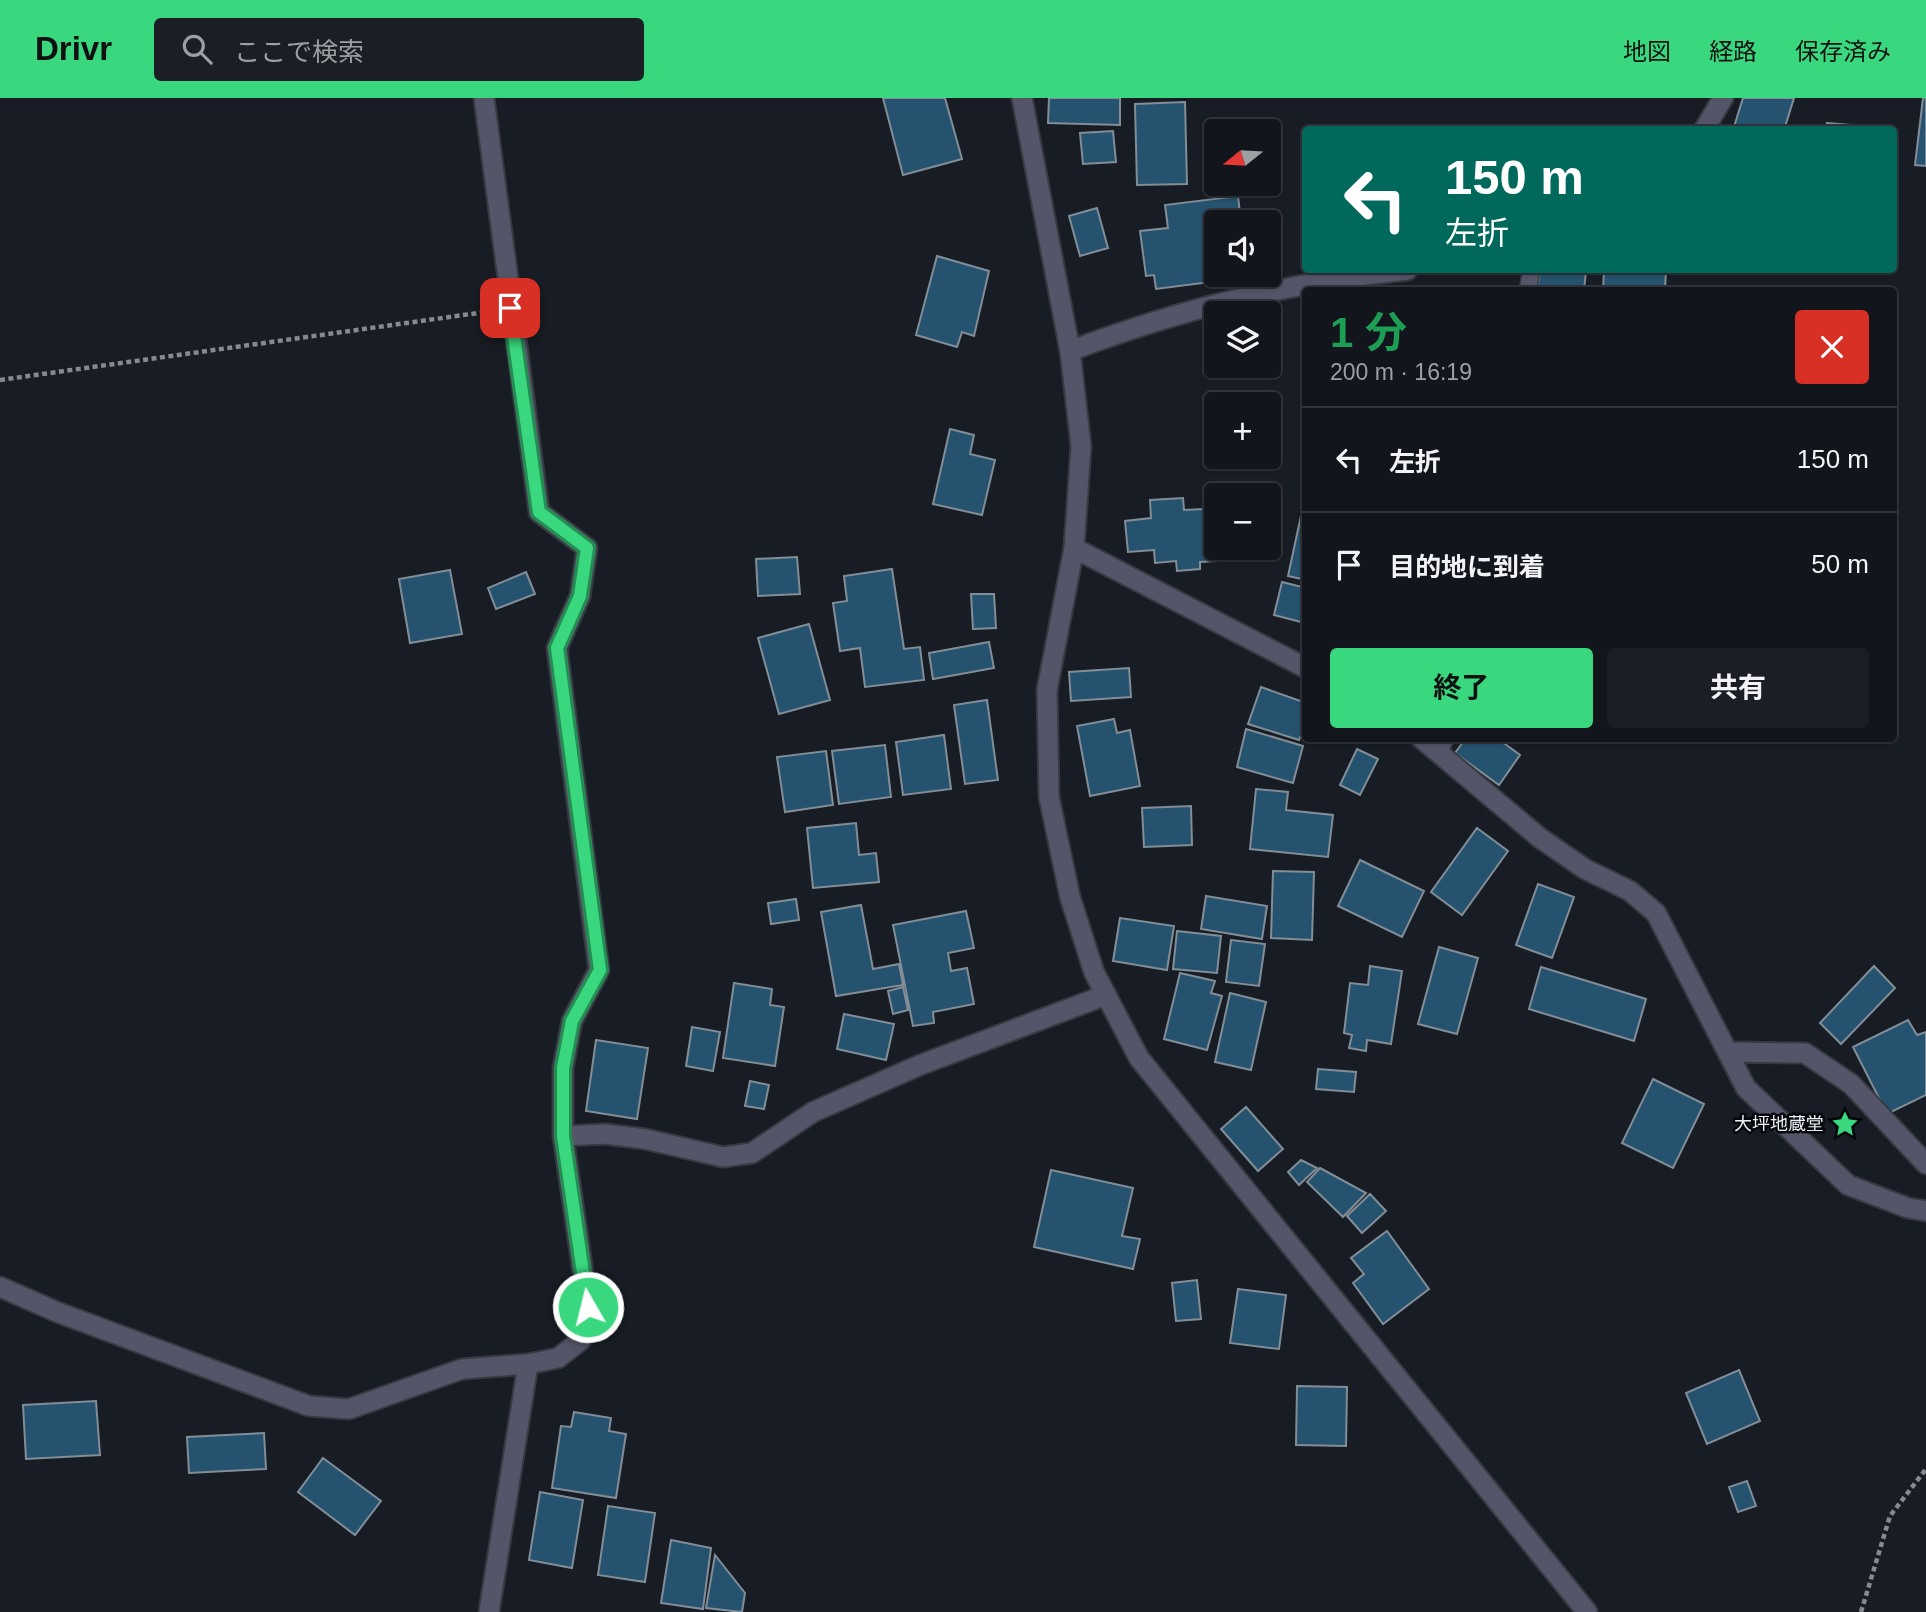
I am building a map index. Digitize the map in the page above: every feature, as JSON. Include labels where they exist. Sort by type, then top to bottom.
[{"type":"street","points":[[0,1287],[57,1312],[309,1406],[349,1409],[462,1369],[528,1364],[558,1358],[580,1339],[588,1307],[563,1136],[563,1068],[572,1021],[600,970],[557,648],[580,596],[587,548],[539,512],[484,98]]},
{"type":"street","points":[[1022,98],[1070,351],[1081,446],[1074,548],[1047,690],[1049,797],[1070,897],[1094,972],[1139,1058],[1587,1612]]},
{"type":"street","points":[[1706,126],[1723,98]]},
{"type":"street","points":[[1070,351],[1137,325],[1346,276],[1376,273]]},
{"type":"street","points":[[1074,548],[1302,666]]},
{"type":"street","points":[[1442,745],[1541,838],[1585,869],[1630,891],[1656,913],[1746,1088],[1848,1185],[1908,1208],[1926,1211]]},
{"type":"street","points":[[563,1136],[605,1134],[645,1139],[723,1157],[752,1153],[813,1112],[920,1065],[1106,995]]},
{"type":"street","points":[[1728,1052],[1805,1053],[1851,1084],[1926,1164]]},
{"type":"street","points":[[489,1612],[528,1364]]},
{"type":"path","points":[[0,380],[510,308]]},
{"type":"path","points":[[1861,1612],[1890,1516],[1926,1469]]},
{"type":"building","points":[[883,98],[945,98],[962,159],[903,175]]},
{"type":"building","points":[[1049,98],[1120,98],[1120,125],[1048,123]]},
{"type":"building","points":[[1743,98],[1794,98],[1785,126],[1734,126]]},
{"type":"building","points":[[1923,98],[1926,98],[1926,166],[1915,165]]},
{"type":"building","points":[[1185,102],[1187,184],[1137,185],[1135,104]]},
{"type":"building","points":[[1827,123],[1862,126],[1827,126]]},
{"type":"building","points":[[1113,131],[1116,162],[1083,164],[1080,133]]},
{"type":"building","points":[[1238,196],[1240,210],[1204,210],[1204,283],[1156,289],[1154,275],[1146,276],[1140,231],[1168,228],[1165,205]]},
{"type":"building","points":[[1097,208],[1108,248],[1080,256],[1069,216]]},
{"type":"building","points":[[937,256],[989,271],[974,336],[962,332],[957,347],[916,335]]},
{"type":"building","points":[[1540,273],[1586,273],[1584,287],[1537,287]]},
{"type":"building","points":[[1604,273],[1666,273],[1665,287],[1603,287]]},
{"type":"building","points":[[950,429],[974,435],[970,454],[995,460],[982,515],[933,504]]},
{"type":"building","points":[[1183,498],[1184,510],[1203,509],[1204,560],[1217,561],[1200,562],[1200,569],[1177,571],[1176,561],[1155,563],[1154,550],[1128,552],[1125,521],[1151,518],[1150,500]]},
{"type":"building","points":[[1302,511],[1302,579],[1288,576]]},
{"type":"building","points":[[797,557],[800,594],[758,596],[756,559]]},
{"type":"building","points":[[892,569],[904,649],[920,647],[924,680],[865,687],[860,648],[840,651],[833,603],[847,601],[844,576]]},
{"type":"building","points":[[450,570],[462,634],[410,643],[399,579]]},
{"type":"building","points":[[526,572],[535,594],[496,609],[488,588]]},
{"type":"building","points":[[1282,582],[1302,587],[1301,622],[1274,615]]},
{"type":"building","points":[[971,594],[994,594],[996,628],[973,629]]},
{"type":"building","points":[[809,624],[830,700],[779,714],[758,638]]},
{"type":"building","points":[[989,642],[994,668],[933,679],[929,653]]},
{"type":"building","points":[[1129,668],[1131,697],[1071,701],[1069,672]]},
{"type":"building","points":[[1261,687],[1302,702],[1302,732],[1299,740],[1248,724]]},
{"type":"building","points":[[987,700],[998,780],[965,784],[954,705]]},
{"type":"building","points":[[1114,719],[1117,733],[1130,730],[1140,786],[1090,796],[1077,726]]},
{"type":"building","points":[[1246,729],[1303,746],[1293,783],[1237,767]]},
{"type":"building","points":[[944,735],[951,789],[903,795],[896,742]]},
{"type":"building","points":[[1463,742],[1502,742],[1520,755],[1499,785],[1455,753]]},
{"type":"building","points":[[885,745],[891,797],[839,804],[832,751]]},
{"type":"building","points":[[1357,749],[1378,759],[1360,795],[1340,785]]},
{"type":"building","points":[[826,751],[833,805],[785,812],[777,757]]},
{"type":"building","points":[[1256,789],[1288,792],[1286,810],[1333,815],[1328,857],[1250,849]]},
{"type":"building","points":[[1191,806],[1192,845],[1144,847],[1142,808]]},
{"type":"building","points":[[856,823],[859,855],[876,853],[879,882],[813,888],[807,828]]},
{"type":"building","points":[[1477,828],[1508,851],[1462,915],[1431,892]]},
{"type":"building","points":[[1360,860],[1424,891],[1402,937],[1338,906]]},
{"type":"building","points":[[1273,871],[1314,872],[1312,940],[1271,938]]},
{"type":"building","points":[[1538,884],[1574,897],[1552,958],[1516,945]]},
{"type":"building","points":[[1206,896],[1267,906],[1262,939],[1201,929]]},
{"type":"building","points":[[796,899],[799,920],[771,924],[768,903]]},
{"type":"building","points":[[861,905],[873,969],[899,964],[903,985],[836,996],[821,912]]},
{"type":"building","points":[[966,911],[974,948],[948,953],[951,971],[967,968],[974,1004],[933,1012],[934,1023],[913,1026],[893,925]]},
{"type":"building","points":[[1120,918],[1174,926],[1167,970],[1113,961]]},
{"type":"building","points":[[1177,931],[1221,936],[1217,973],[1173,969]]},
{"type":"building","points":[[1231,940],[1265,944],[1259,986],[1226,982]]},
{"type":"building","points":[[1439,947],[1478,958],[1457,1034],[1418,1024]]},
{"type":"building","points":[[1370,966],[1402,971],[1391,1044],[1367,1040],[1366,1051],[1349,1048],[1352,1035],[1344,1033],[1350,983],[1368,985]]},
{"type":"building","points":[[1874,966],[1895,988],[1841,1044],[1820,1023]]},
{"type":"building","points":[[1541,967],[1646,999],[1634,1041],[1529,1009]]},
{"type":"building","points":[[1180,973],[1215,981],[1211,993],[1222,996],[1207,1050],[1164,1039]]},
{"type":"building","points":[[734,983],[772,989],[770,1005],[784,1007],[775,1066],[723,1058]]},
{"type":"building","points":[[903,987],[908,1010],[893,1014],[888,991]]},
{"type":"building","points":[[1230,993],[1266,1002],[1251,1070],[1215,1062]]},
{"type":"building","points":[[844,1014],[894,1024],[886,1060],[837,1049]]},
{"type":"building","points":[[1908,1020],[1917,1035],[1926,1032],[1926,1095],[1887,1114],[1853,1047]]},
{"type":"building","points":[[692,1027],[720,1032],[713,1071],[686,1066]]},
{"type":"building","points":[[596,1040],[648,1048],[637,1119],[586,1111]]},
{"type":"building","points":[[1318,1069],[1356,1072],[1354,1092],[1316,1089]]},
{"type":"building","points":[[1653,1079],[1704,1104],[1673,1168],[1622,1143]]},
{"type":"building","points":[[750,1081],[769,1085],[764,1109],[745,1106]]},
{"type":"building","points":[[1246,1107],[1283,1149],[1258,1171],[1221,1129]]},
{"type":"building","points":[[1301,1160],[1317,1168],[1299,1185],[1288,1172]]},
{"type":"building","points":[[1320,1168],[1366,1193],[1343,1217],[1307,1182]]},
{"type":"building","points":[[1051,1170],[1133,1188],[1122,1236],[1140,1239],[1133,1269],[1034,1247]]},
{"type":"building","points":[[1370,1194],[1386,1211],[1362,1233],[1347,1216]]},
{"type":"building","points":[[1387,1231],[1429,1289],[1383,1324],[1353,1283],[1364,1274],[1351,1258]]},
{"type":"building","points":[[1197,1280],[1201,1319],[1176,1321],[1172,1283]]},
{"type":"building","points":[[1238,1289],[1286,1295],[1279,1349],[1230,1343]]},
{"type":"building","points":[[1739,1370],[1760,1421],[1707,1444],[1686,1393]]},
{"type":"building","points":[[1297,1386],[1347,1387],[1346,1446],[1296,1445]]},
{"type":"building","points":[[96,1401],[100,1455],[26,1459],[23,1405]]},
{"type":"building","points":[[574,1412],[611,1418],[609,1431],[626,1434],[616,1498],[552,1488],[561,1426],[571,1427]]},
{"type":"building","points":[[264,1433],[266,1469],[189,1473],[187,1437]]},
{"type":"building","points":[[323,1458],[381,1501],[355,1535],[298,1492]]},
{"type":"building","points":[[1747,1481],[1756,1506],[1738,1512],[1729,1487]]},
{"type":"building","points":[[540,1492],[583,1500],[572,1568],[529,1560]]},
{"type":"building","points":[[608,1506],[655,1513],[645,1582],[598,1575]]},
{"type":"building","points":[[671,1540],[711,1548],[703,1609],[661,1603]]},
{"type":"building","points":[[715,1555],[745,1593],[742,1612],[706,1608]]},
{"type":"place","name":"大坪地蔵堂","points":[[1845,1124]]},
{"type":"route","points":[[510,308],[539,512],[587,548],[580,596],[557,648],[600,970],[572,1021],[563,1068],[563,1136],[588,1307]]}]
